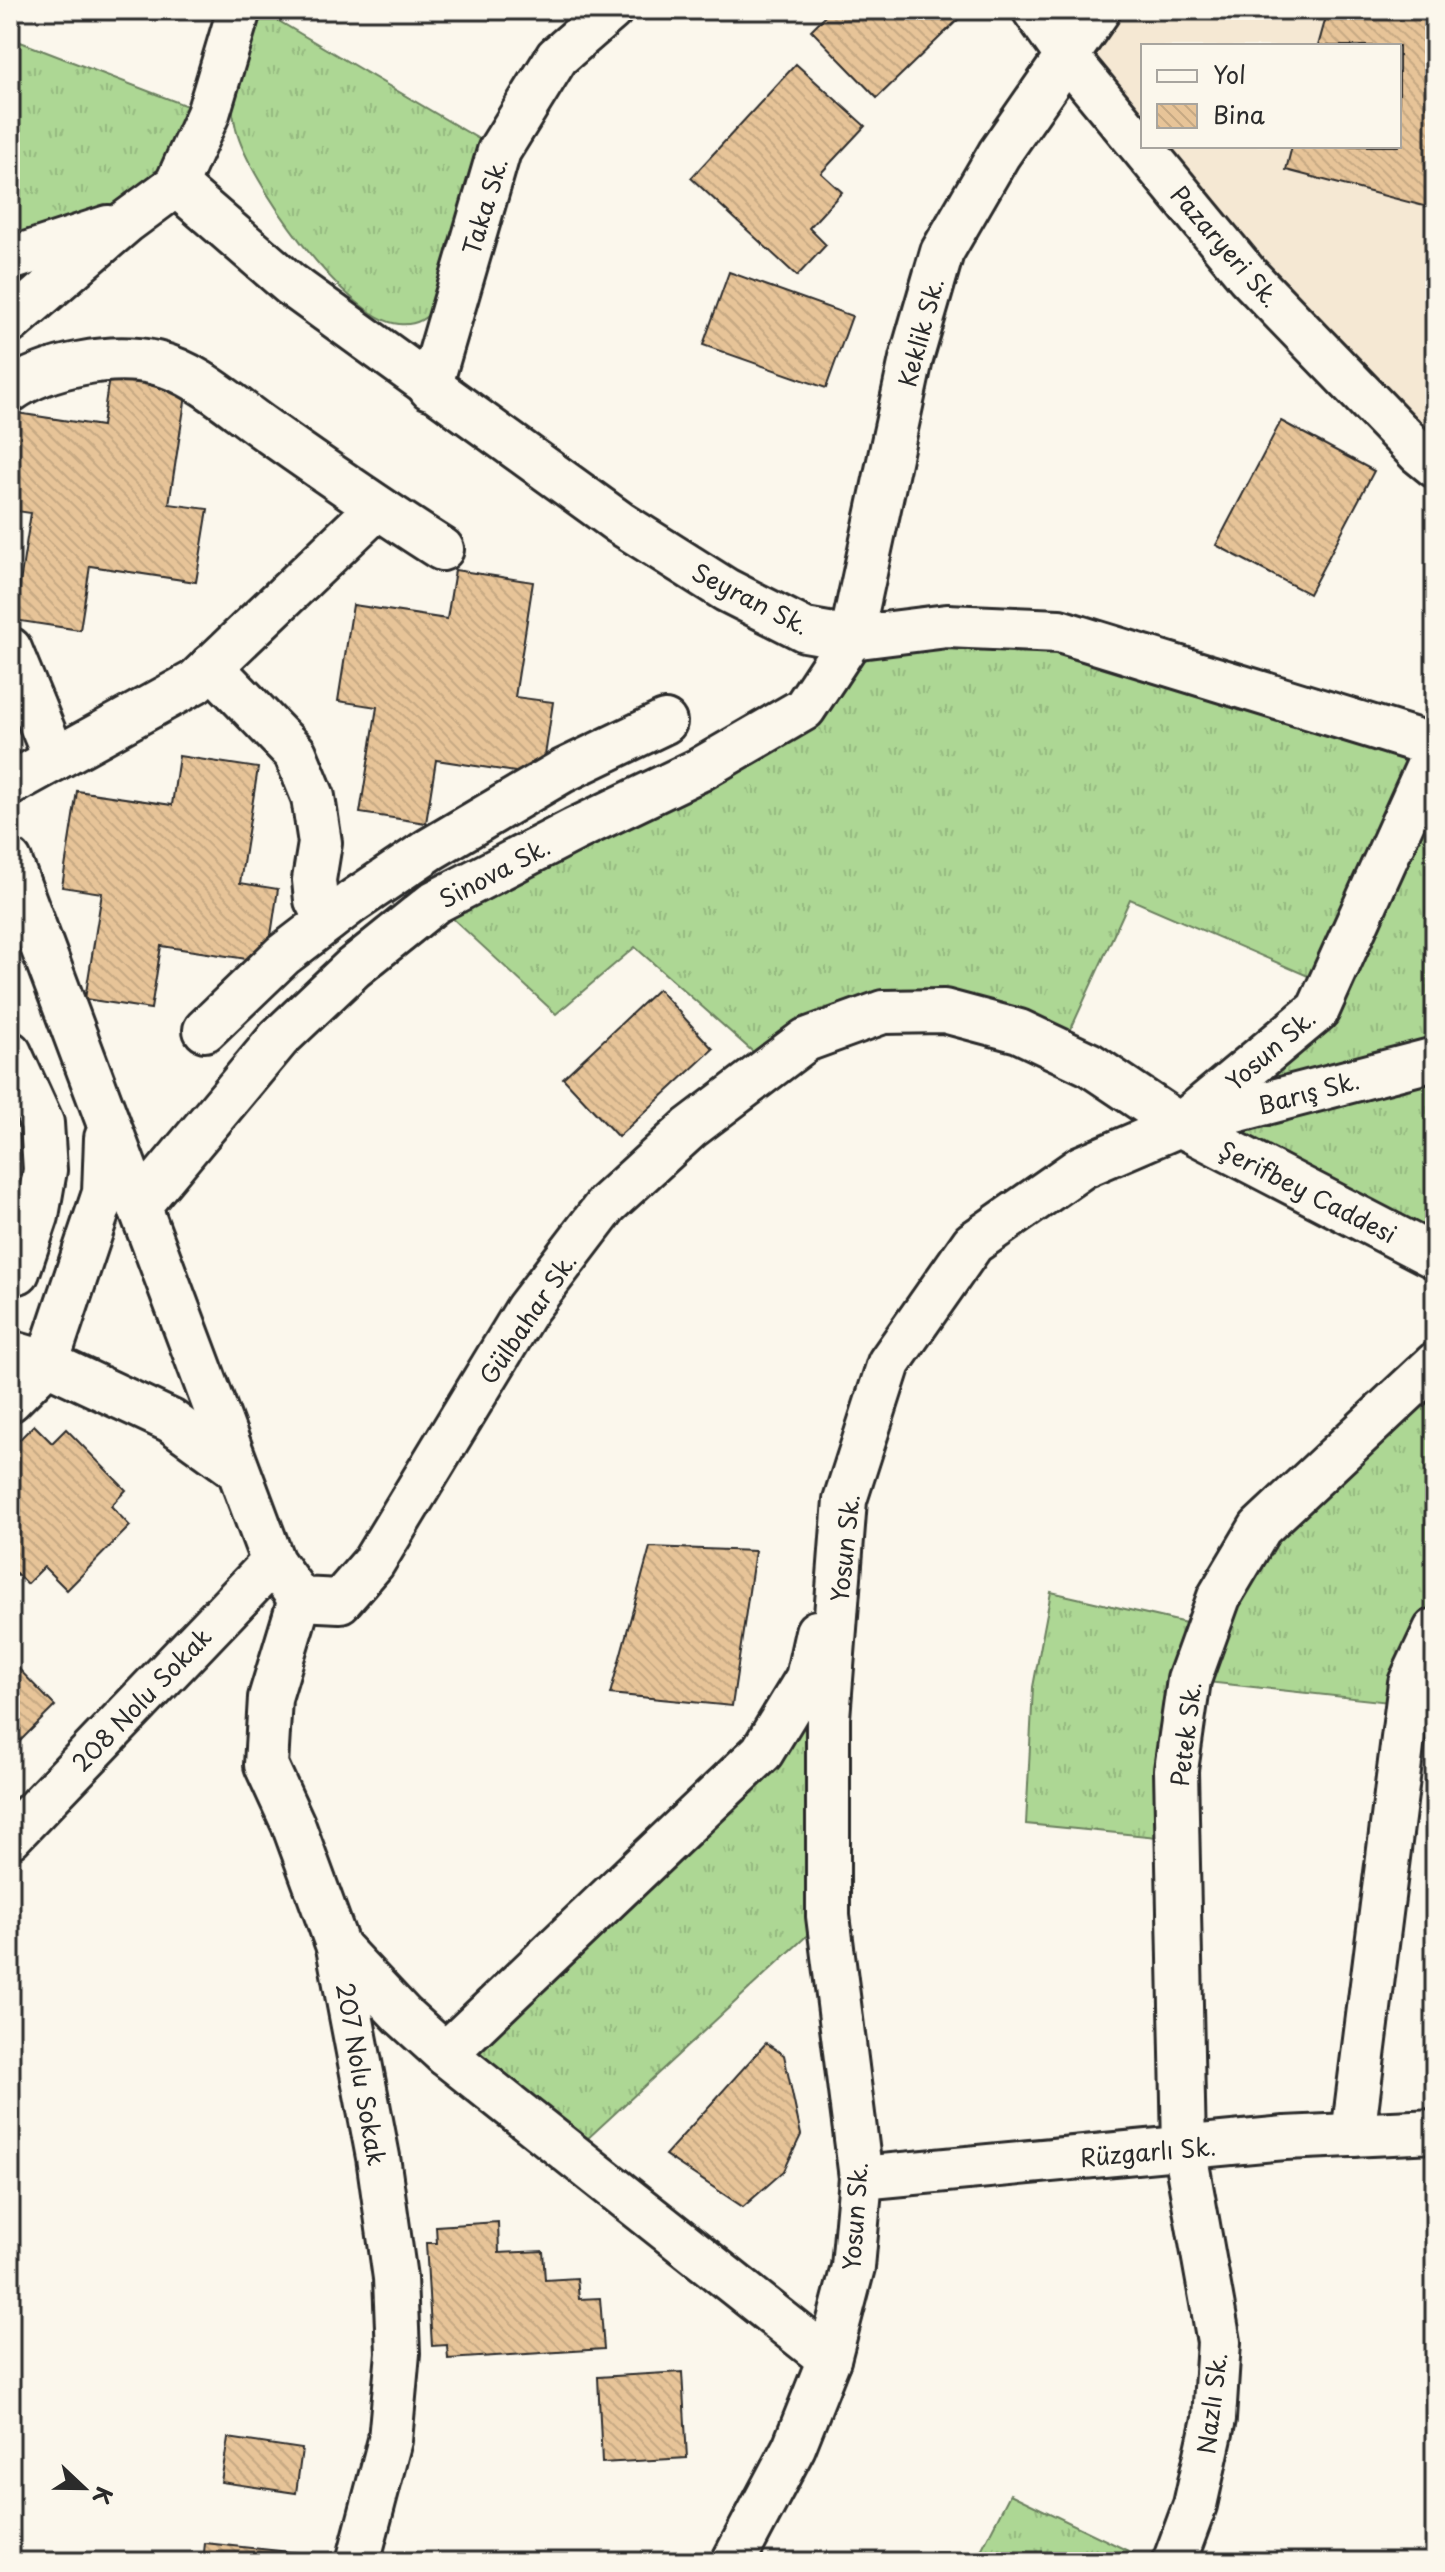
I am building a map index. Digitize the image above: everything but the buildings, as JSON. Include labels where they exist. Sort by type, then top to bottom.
[{"type":"street","points":[[10,322],[126,222],[176,185],[208,114],[239,10]]},
{"type":"street","name":"Taka Sk.","points":[[430,388],[499,151],[557,57],[611,10]]},
{"type":"street","name":"Pazaryeri Sk.","points":[[1034,10],[1068,58],[1141,146]]},
{"type":"street","name":"Keklik Sk.","points":[[851,638],[911,359],[942,252],[999,154],[1099,10]]},
{"type":"street","name":"Pazaryeri Sk.","points":[[1142,148],[1248,276],[1435,466]]},
{"type":"street","name":"Seyran Sk.","points":[[176,185],[290,284],[620,523],[726,590],[805,630],[851,638],[947,626],[1059,631],[1435,748]]},
{"type":"street","points":[[10,259],[126,222]]},
{"type":"street","points":[[10,391],[26,380],[102,358],[157,363],[195,380],[377,508],[442,549]]},
{"type":"street","points":[[10,784],[195,682],[377,508]]},
{"type":"street","name":"Sinova Sk.","points":[[139,1206],[279,1038],[353,968],[435,902],[699,770],[804,709],[851,638]]},
{"type":"street","points":[[10,649],[55,759]]},
{"type":"street","points":[[211,666],[295,753],[313,797],[320,843],[314,880],[316,900],[327,921]]},
{"type":"street","points":[[205,1030],[283,955],[429,850],[563,771],[665,722]]},
{"type":"street","name":"Yosun Sk.","points":[[733,2562],[794,2447],[829,2359],[853,2267],[861,2178],[828,1916],[828,1718],[845,1500],[889,1363],[973,1243],[1082,1167],[1180,1125],[1318,1010],[1435,748]]},
{"type":"street","points":[[13,880],[273,1562],[300,1599]]},
{"type":"street","name":"Gülbahar Sk.","points":[[300,1599],[340,1601],[373,1563],[527,1309],[607,1204],[690,1128],[806,1040],[883,1012],[944,1011],[1019,1031],[1089,1064],[1180,1125]]},
{"type":"street","points":[[10,1053],[42,1123],[45,1170],[37,1216],[18,1272]]},
{"type":"street","name":"Barış Sk.","points":[[1180,1125],[1435,1059]]},
{"type":"street","points":[[10,1400],[104,1193],[106,1123]]},
{"type":"street","name":"Şerifbey Caddesi","points":[[1180,1125],[1435,1257]]},
{"type":"street","points":[[28,1358],[171,1421],[236,1468]]},
{"type":"street","name":"Petek Sk.","points":[[1184,2147],[1176,1770],[1189,1680],[1219,1597],[1260,1528],[1435,1364]]},
{"type":"street","points":[[445,2054],[762,1752],[807,1678],[845,1500]]},
{"type":"street","name":"208 Nolu Sokak","points":[[10,1837],[273,1562]]},
{"type":"street","name":"207 Nolu Sokak","points":[[300,1599],[270,1698],[266,1765],[293,1824],[338,1947],[378,2157],[395,2278],[398,2353],[390,2440],[358,2562]]},
{"type":"street","points":[[1353,2135],[1410,1683],[1435,1630]]},
{"type":"street","points":[[338,1947],[402,2015],[445,2054],[829,2359]]},
{"type":"street","name":"Rüzgarlı Sk.","points":[[861,2178],[1184,2147],[1435,2131]]},
{"type":"street","name":"Nazlı Sk.","points":[[1174,2562],[1195,2505],[1214,2419],[1219,2342],[1184,2147]]},
{"type":"shaded area","points":[[1099,10],[1435,10],[1435,466],[1148,148],[1401,148],[1401,44],[1141,44],[1141,141],[1068,58]]},
{"type":"green space","points":[[239,10],[260,10],[499,151],[440,305],[422,320],[399,324],[377,316],[352,298],[302,243],[259,180],[236,129],[226,72],[226,51]]},
{"type":"green space","points":[[10,38],[208,114],[176,185],[10,259]]},
{"type":"green space","points":[[1059,631],[1435,746],[1435,1257],[1180,1125],[1329,985],[1130,899],[1061,1051],[944,1011],[770,1067],[635,947],[556,1014],[435,902],[803,710],[851,638]]},
{"type":"green space","points":[[1435,1364],[1435,1707],[1189,1680],[1177,1839],[1026,1824],[1033,1687],[1051,1592],[1208,1628],[1219,1597]]},
{"type":"green space","points":[[807,1678],[828,1916],[571,2154],[445,2054]]},
{"type":"green space","points":[[1010,2494],[1151,2562],[975,2562]]}]
